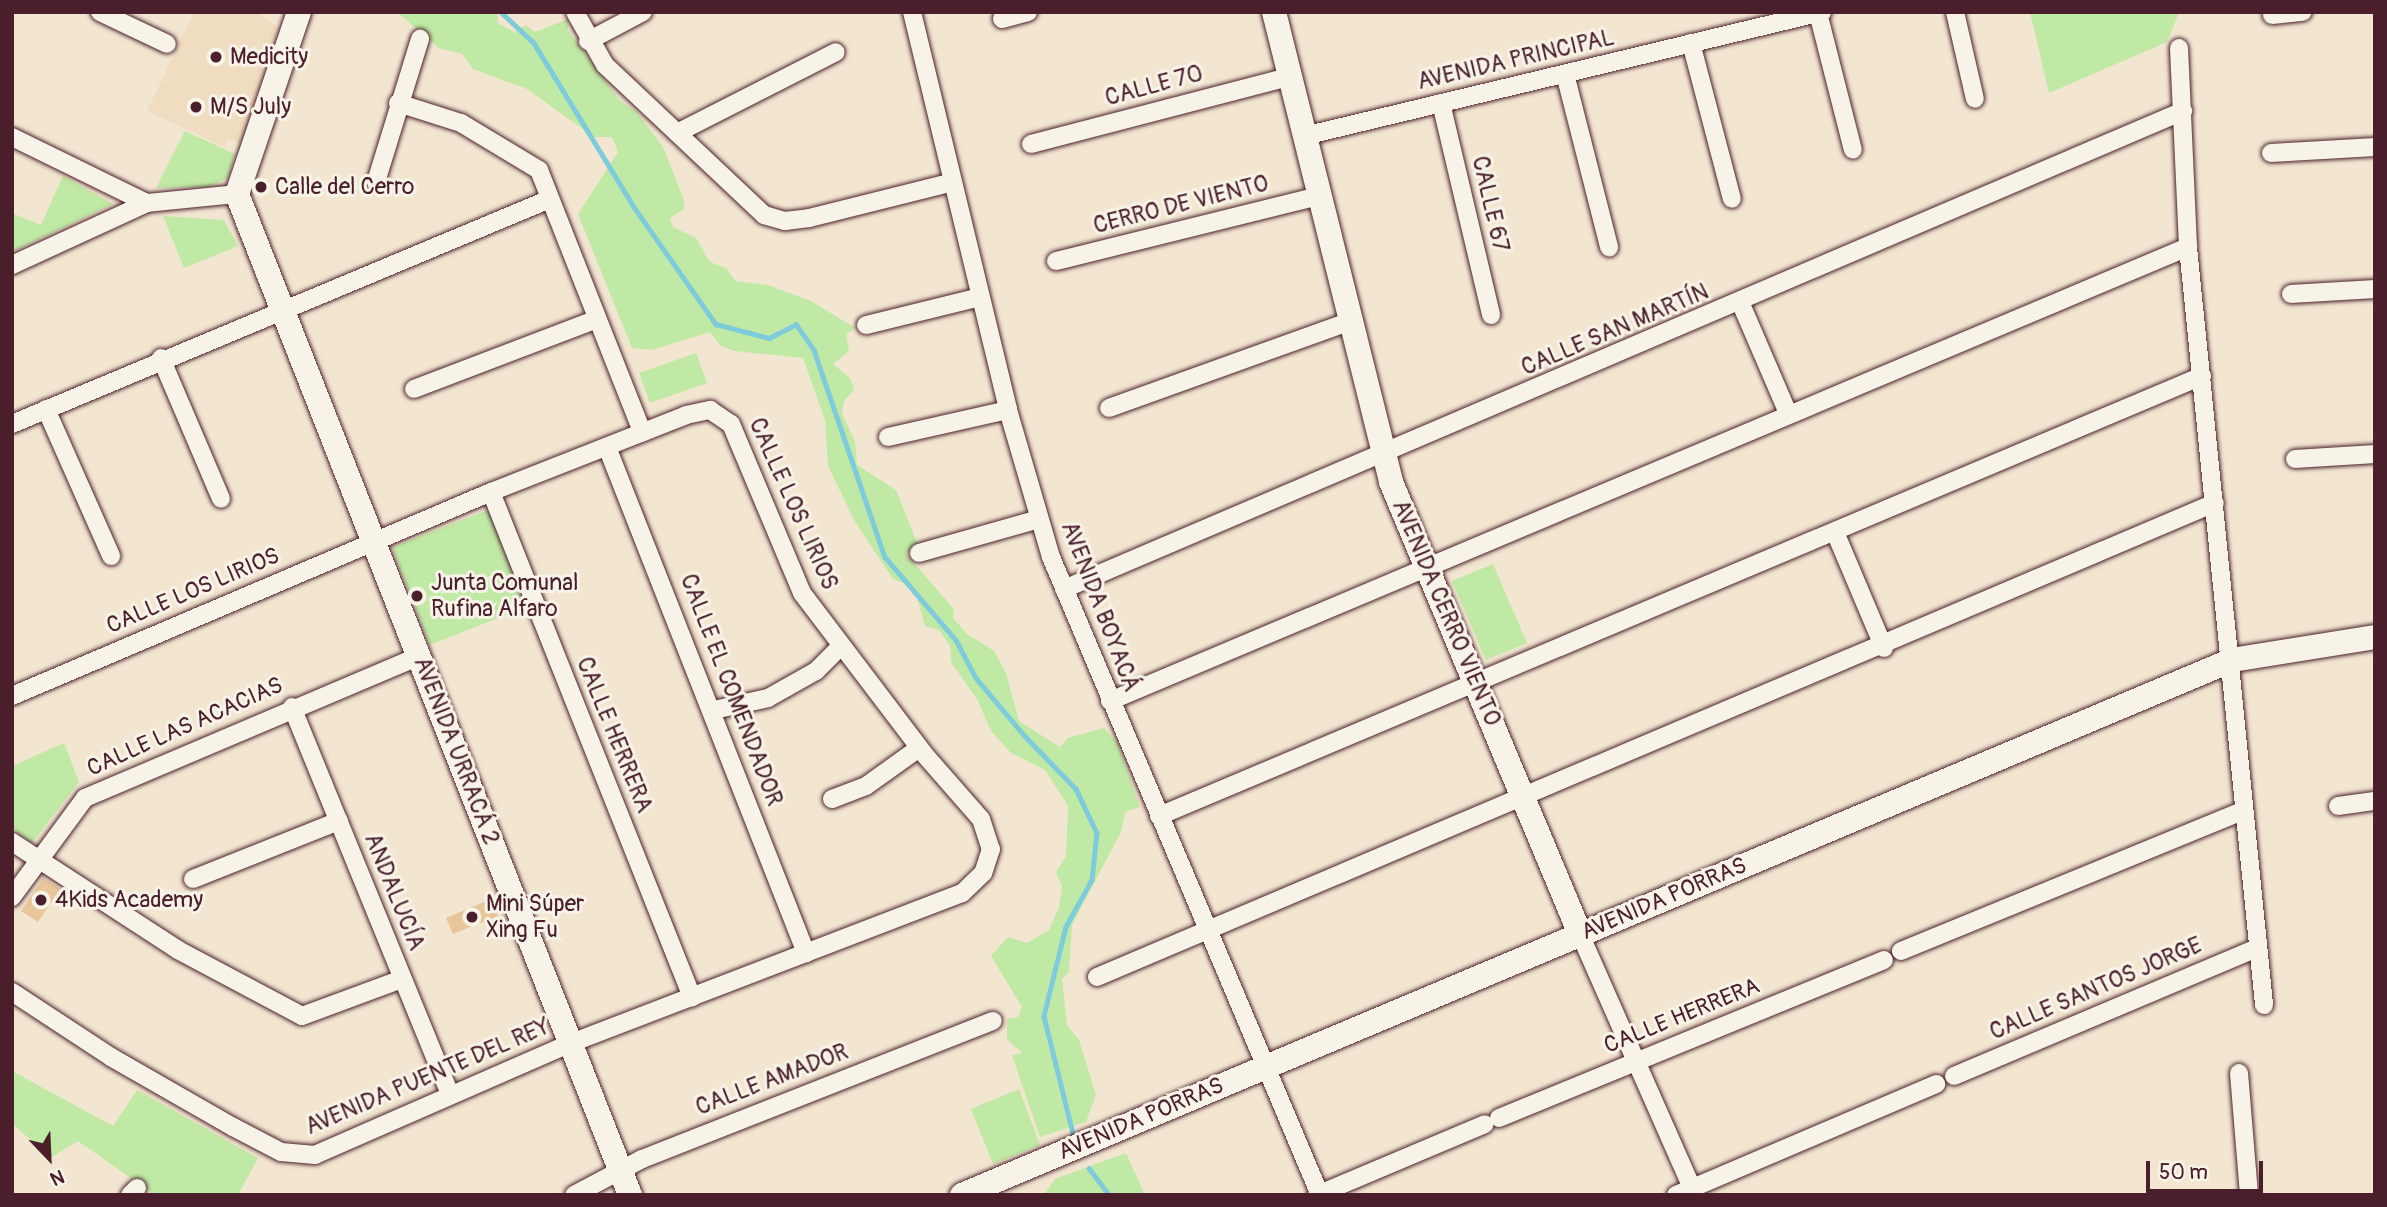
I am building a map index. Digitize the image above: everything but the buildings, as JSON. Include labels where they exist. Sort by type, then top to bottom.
[{"type":"street","points":[[100,12],[167,44]]},
{"type":"street","points":[[12,265],[147,203],[237,194],[299,12]]},
{"type":"street","points":[[575,12],[588,41],[606,65],[755,208],[785,221],[953,183]]},
{"type":"street","points":[[588,41],[643,12]]},
{"type":"street","name":"AVENIDA BOYACÁ","points":[[912,12],[1008,410],[1039,519],[1064,589],[1110,701],[1319,1194]]},
{"type":"street","points":[[1002,19],[1028,12]]},
{"type":"street","points":[[1955,12],[1975,99]]},
{"type":"street","points":[[2272,15],[2303,12]]},
{"type":"street","name":"AVENIDA CERRO VIENTO","points":[[1276,13],[1348,322],[1383,455],[1426,568],[1636,1062],[1684,1191]]},
{"type":"street","points":[[1820,13],[1853,150]]},
{"type":"street","name":"AVENIDA PRINCIPAL","points":[[1304,136],[1820,13]]},
{"type":"street","points":[[376,182],[398,103],[420,39]]},
{"type":"street","points":[[1691,43],[1732,199]]},
{"type":"street","points":[[2179,48],[2188,247],[2232,660],[2264,1005]]},
{"type":"street","points":[[677,133],[836,52]]},
{"type":"street","points":[[1565,74],[1609,247]]},
{"type":"street","name":"CALLE 70","points":[[1031,144],[1289,77]]},
{"type":"street","points":[[398,103],[461,123],[539,170],[642,432]]},
{"type":"street","name":"CALLE 67","points":[[1441,103],[1491,316]]},
{"type":"street","name":"CALLE SAN MARTÍN","points":[[1064,589],[1741,304],[2183,111]]},
{"type":"street","points":[[12,137],[147,203]]},
{"type":"street","points":[[2271,153],[2375,147]]},
{"type":"street","name":"AVENIDA URRACÁ 2","points":[[237,194],[630,1195]]},
{"type":"street","name":"CERRO DE VIENTO","points":[[1056,261],[1318,196]]},
{"type":"street","points":[[12,424],[161,358],[550,199]]},
{"type":"street","points":[[1110,701],[1787,413],[2188,247]]},
{"type":"street","points":[[2291,294],[2375,289]]},
{"type":"street","points":[[866,325],[980,298]]},
{"type":"street","points":[[1741,304],[1787,413]]},
{"type":"street","points":[[414,389],[597,319]]},
{"type":"street","points":[[1109,408],[1348,322]]},
{"type":"street","points":[[161,358],[221,499]]},
{"type":"street","points":[[1159,816],[2202,376]]},
{"type":"street","points":[[46,409],[111,556]]},
{"type":"street","points":[[888,437],[1008,410]]},
{"type":"street","name":"CALLE LOS LIRIOS","points":[[12,696],[373,540],[642,432],[701,411],[726,416],[792,575],[841,646],[919,748],[981,819],[991,849],[984,873],[962,893],[571,1043]]},
{"type":"street","name":"CALLE EL COMENDADOR","points":[[607,447],[714,710],[806,953]]},
{"type":"street","points":[[2295,459],[2375,454]]},
{"type":"street","name":"CALLE HERRERA","points":[[491,492],[692,997]]},
{"type":"street","points":[[1097,977],[1884,648],[2215,503]]},
{"type":"street","points":[[919,553],[1039,519]]},
{"type":"street","points":[[1835,532],[1884,648]]},
{"type":"street","name":"AVENIDA PORRAS","points":[[962,1195],[2232,660],[2375,638]]},
{"type":"street","points":[[714,710],[777,694],[816,671],[841,646]]},
{"type":"street","name":"CALLE LAS ACACIAS","points":[[12,897],[85,798],[292,707],[419,656]]},
{"type":"street","name":"ANDALUCÍA","points":[[292,707],[450,1094]]},
{"type":"street","points":[[832,799],[866,786],[919,748]]},
{"type":"street","points":[[2338,806],[2375,801]]},
{"type":"street","points":[[1901,951],[2244,811]]},
{"type":"street","points":[[193,879],[339,821]]},
{"type":"street","points":[[12,842],[178,950],[302,1016],[402,979]]},
{"type":"street","name":"CALLE SANTOS JORGE","points":[[1954,1076],[2257,948]]},
{"type":"street","name":"CALLE HERRERA","points":[[1319,1194],[1884,960]]},
{"type":"street","name":"AVENIDA PUENTE DEL REY","points":[[12,992],[111,1057],[281,1152],[315,1155],[333,1149],[450,1094],[571,1043]]},
{"type":"street","name":"CALLE AMADOR","points":[[573,1195],[621,1171],[993,1021]]},
{"type":"street","points":[[2239,1073],[2249,1195]]},
{"type":"street","points":[[1684,1191],[1936,1084]]},
{"type":"shaded area","points":[[194,12],[255,12],[286,33],[244,145],[228,138],[225,147],[147,111]]},
{"type":"green space","points":[[397,12],[497,12],[498,23],[514,32],[526,25],[535,32],[568,19],[568,30],[620,101],[636,111],[663,147],[684,200],[684,209],[670,218],[673,227],[696,238],[710,262],[726,268],[735,281],[768,285],[811,301],[855,328],[846,334],[849,351],[833,364],[850,378],[854,390],[844,401],[842,414],[855,441],[857,465],[896,490],[918,545],[906,554],[954,609],[953,618],[967,634],[994,651],[1006,673],[1019,721],[1060,747],[1068,738],[1104,728],[1117,742],[1140,807],[1125,812],[1121,832],[1072,925],[1069,972],[1062,979],[1067,1025],[1079,1040],[1096,1095],[1086,1122],[1040,1137],[1012,1055],[1022,1053],[1007,1039],[1007,1019],[1018,1017],[1022,1007],[991,956],[1008,937],[1027,943],[1049,930],[1059,907],[1062,887],[1056,872],[1066,856],[1068,806],[1045,770],[1011,753],[991,731],[977,699],[951,662],[950,646],[939,630],[925,626],[914,587],[893,579],[854,520],[828,466],[825,420],[803,358],[734,351],[721,346],[710,332],[652,350],[632,348],[578,214],[618,152],[612,137],[594,137],[527,89],[473,69],[462,54],[439,48]]},
{"type":"green space","points":[[2030,12],[2179,12],[2167,42],[2049,93]]},
{"type":"green space","points":[[185,131],[235,154],[228,178],[209,187],[156,188]]},
{"type":"green space","points":[[63,176],[113,204],[12,252],[12,213],[41,225]]},
{"type":"green space","points":[[163,216],[224,220],[238,246],[184,268]]},
{"type":"green space","points":[[696,353],[707,383],[650,403],[639,373]]},
{"type":"green space","points":[[488,510],[526,607],[430,645],[392,547]]},
{"type":"green space","points":[[1493,564],[1527,643],[1486,660],[1452,581]]},
{"type":"green space","points":[[64,743],[79,782],[32,843],[12,828],[12,766]]},
{"type":"green space","points":[[12,1071],[113,1126],[137,1090],[258,1158],[238,1195],[162,1195],[152,1193],[78,1141],[50,1158],[12,1123]]},
{"type":"green space","points":[[1019,1089],[1040,1145],[993,1164],[971,1109]]},
{"type":"green space","points":[[1126,1153],[1145,1195],[1044,1195],[1055,1179]]},
{"type":"waterway","points":[[501,12],[534,43],[634,207],[716,324],[769,338],[796,324],[814,350],[885,557],[956,640],[976,678],[1024,735],[1076,789],[1097,833],[1092,880],[1066,927],[1044,1016],[1073,1133]]},
{"type":"waterway","points":[[1089,1168],[1109,1195]]},
{"type":"place","name":"Medicity","points":[[216,57]]},
{"type":"place","name":"M/S July","points":[[196,107]]},
{"type":"place","name":"Calle del Cerro","points":[[261,187]]},
{"type":"place","name":"Junta Comunal Rufina Alfaro","points":[[417,596]]},
{"type":"place","name":"4Kids Academy","points":[[41,900]]},
{"type":"place","name":"Mini Súper Xing Fu","points":[[472,917]]}]
